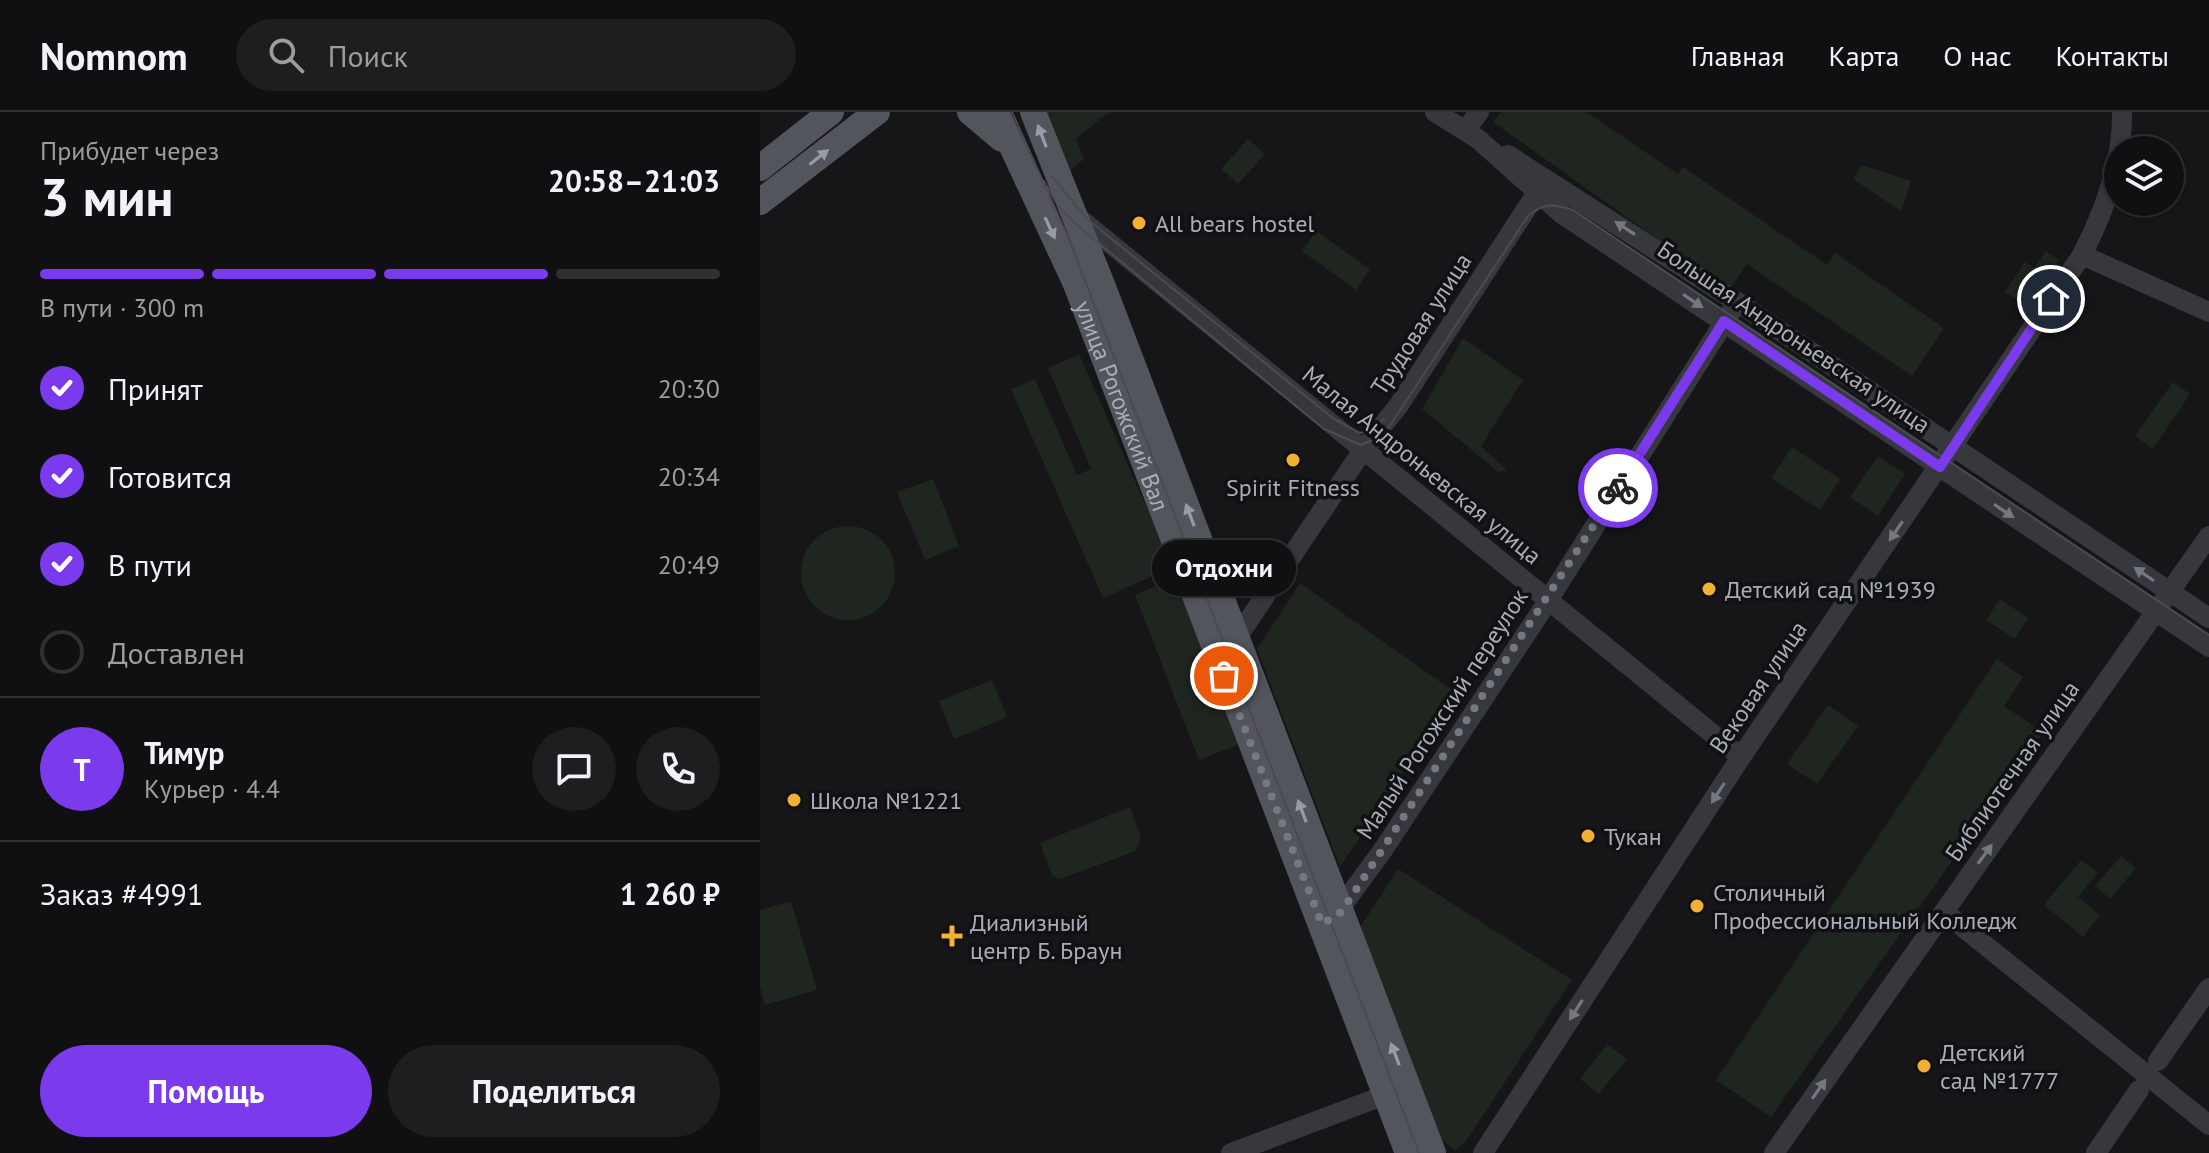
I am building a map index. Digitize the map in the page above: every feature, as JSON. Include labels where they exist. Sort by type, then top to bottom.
[{"type":"main road","points":[[760,168],[831,112]]},
{"type":"main road","points":[[760,202],[877,112]]},
{"type":"main road","points":[[970,112],[992,128],[1018,157]]},
{"type":"main road","name":"улица Рогожский Вал","points":[[996,112],[1076,284],[1225,647],[1331,918],[1433,1153]]},
{"type":"main road","name":"улица Рогожский Вал","points":[[1033,112],[1072,212],[1225,647]]},
{"type":"main road","name":"улица Рогожский Вал","points":[[1331,918],[1408,1153]]},
{"type":"street","name":"Большая Андроньевская улица","points":[[1435,112],[1534,169],[2209,618]]},
{"type":"street","points":[[1472,135],[1479,112]]},
{"type":"street","name":"Вековая улица","points":[[1483,1153],[1741,757],[2082,255],[2099,221],[2109,189],[2122,128],[2122,112]]},
{"type":"street","name":"Большая Андроньевская улица","points":[[1472,135],[1562,214],[2209,647]]},
{"type":"street","name":"Трудовая улица","points":[[1225,647],[1363,450],[1399,405],[1538,191]]},
{"type":"street","name":"Малая Андроньевская улица","points":[[1072,212],[1741,757]]},
{"type":"street","points":[[2082,255],[2209,312]]},
{"type":"street","name":"Малый Рогожский переулок","points":[[1331,918],[1548,600],[1737,302]]},
{"type":"street","name":"Библиотечная улица","points":[[1774,1153],[2209,536]]},
{"type":"street","points":[[1944,912],[2209,1125]]},
{"type":"street","points":[[2158,1061],[2209,988]]},
{"type":"street","points":[[2096,1153],[2139,1090]]},
{"type":"street","points":[[1231,1153],[1388,1094],[1405,1098],[1415,1107]]},
{"type":"shaded area","points":[[1042,112],[1109,112],[1076,139],[1084,159],[1067,173]]},
{"type":"shaded area","points":[[1501,112],[1586,112],[1678,174],[1683,167],[1827,265],[1835,253],[1944,328],[1912,376],[1747,264],[1729,290],[1493,122]]},
{"type":"shaded area","points":[[1248,139],[1265,154],[1238,184],[1221,169]]},
{"type":"shaded area","points":[[1862,165],[1911,181],[1901,211],[1853,179]]},
{"type":"shaded area","points":[[1316,231],[1370,269],[1356,290],[1302,251]]},
{"type":"shaded area","points":[[2046,251],[2059,260],[2028,307],[2005,292],[2025,262],[2034,268]]},
{"type":"shaded area","points":[[1463,338],[1523,380],[1481,446],[1507,470],[1498,472],[1422,409]]},
{"type":"shaded area","points":[[1079,354],[1173,567],[1103,598],[1011,389],[1035,379],[1077,475],[1091,469],[1048,368]]},
{"type":"shaded area","points":[[2173,382],[2190,394],[2153,449],[2135,436]]},
{"type":"shaded area","points":[[1792,447],[1840,479],[1820,510],[1771,478]]},
{"type":"shaded area","points":[[1878,456],[1905,474],[1878,516],[1850,497]]},
{"type":"shaded area","points":[[933,479],[959,546],[925,560],[897,492]]},
{"type":"shaded area","points":[[839,526],[857,526],[882,539],[892,555],[895,573],[892,591],[882,607],[857,620],[839,620],[814,607],[801,582],[801,564],[814,539]]},
{"type":"shaded area","points":[[1177,577],[1240,744],[1199,760],[1135,595]]},
{"type":"shaded area","points":[[1300,583],[1456,693],[1340,867],[1257,649]]},
{"type":"shaded area","points":[[2000,599],[2028,618],[2015,639],[1986,620]]},
{"type":"shaded area","points":[[1997,659],[2023,677],[2004,706],[2043,732],[1771,1117],[1716,1080]]},
{"type":"shaded area","points":[[992,680],[1007,717],[954,739],[939,701]]},
{"type":"shaded area","points":[[1828,705],[1858,726],[1817,784],[1787,764]]},
{"type":"shaded area","points":[[1130,807],[1141,837],[1136,851],[1060,879],[1052,876],[1040,843]]},
{"type":"shaded area","points":[[2121,856],[2136,868],[2110,899],[2095,886]]},
{"type":"shaded area","points":[[2081,860],[2098,873],[2078,897],[2100,915],[2083,937],[2044,905]]},
{"type":"shaded area","points":[[1398,869],[1572,980],[1466,1141],[1455,1151],[1439,1137],[1357,932]]},
{"type":"shaded area","points":[[791,901],[817,990],[765,1005],[760,987],[760,910]]},
{"type":"shaded area","points":[[1607,1044],[1627,1059],[1599,1094],[1580,1079]]},
{"type":"tram line","points":[[1012,112],[1071,244],[1419,1153]]},
{"type":"tram line","points":[[1052,176],[1087,219],[1334,419],[1360,433],[1374,429],[1384,419]]},
{"type":"tram line","points":[[1044,181],[1058,206],[1078,226],[1324,429],[1361,445],[1382,436],[1391,424],[1528,216],[1539,208],[1549,206],[1573,210],[2209,635]]},
{"type":"way so far","points":[[1224,676],[1322,924],[1340,913],[1350,899],[1538,616],[1618,488]]},
{"type":"place","name":"All bears hostel","points":[[1139,223]]},
{"type":"place","name":"Spirit Fitness","points":[[1293,460]]},
{"type":"place","name":"Детский сад №1939","points":[[1709,589]]},
{"type":"place","name":"Отдохни","points":[[1224,676]]},
{"type":"place","name":"Школа №1221","points":[[794,800]]},
{"type":"place","name":"Тукан","points":[[1588,836]]},
{"type":"place","name":"Столичный Профессиональный Колледж","points":[[1697,906]]},
{"type":"place","name":"Диализный центр Б. Браун","points":[[952,936]]},
{"type":"place","name":"Детский сад №1777","points":[[1924,1066]]},
{"type":"route","points":[[1618,488],[1724,321],[1940,467],[2051,299]]}]
